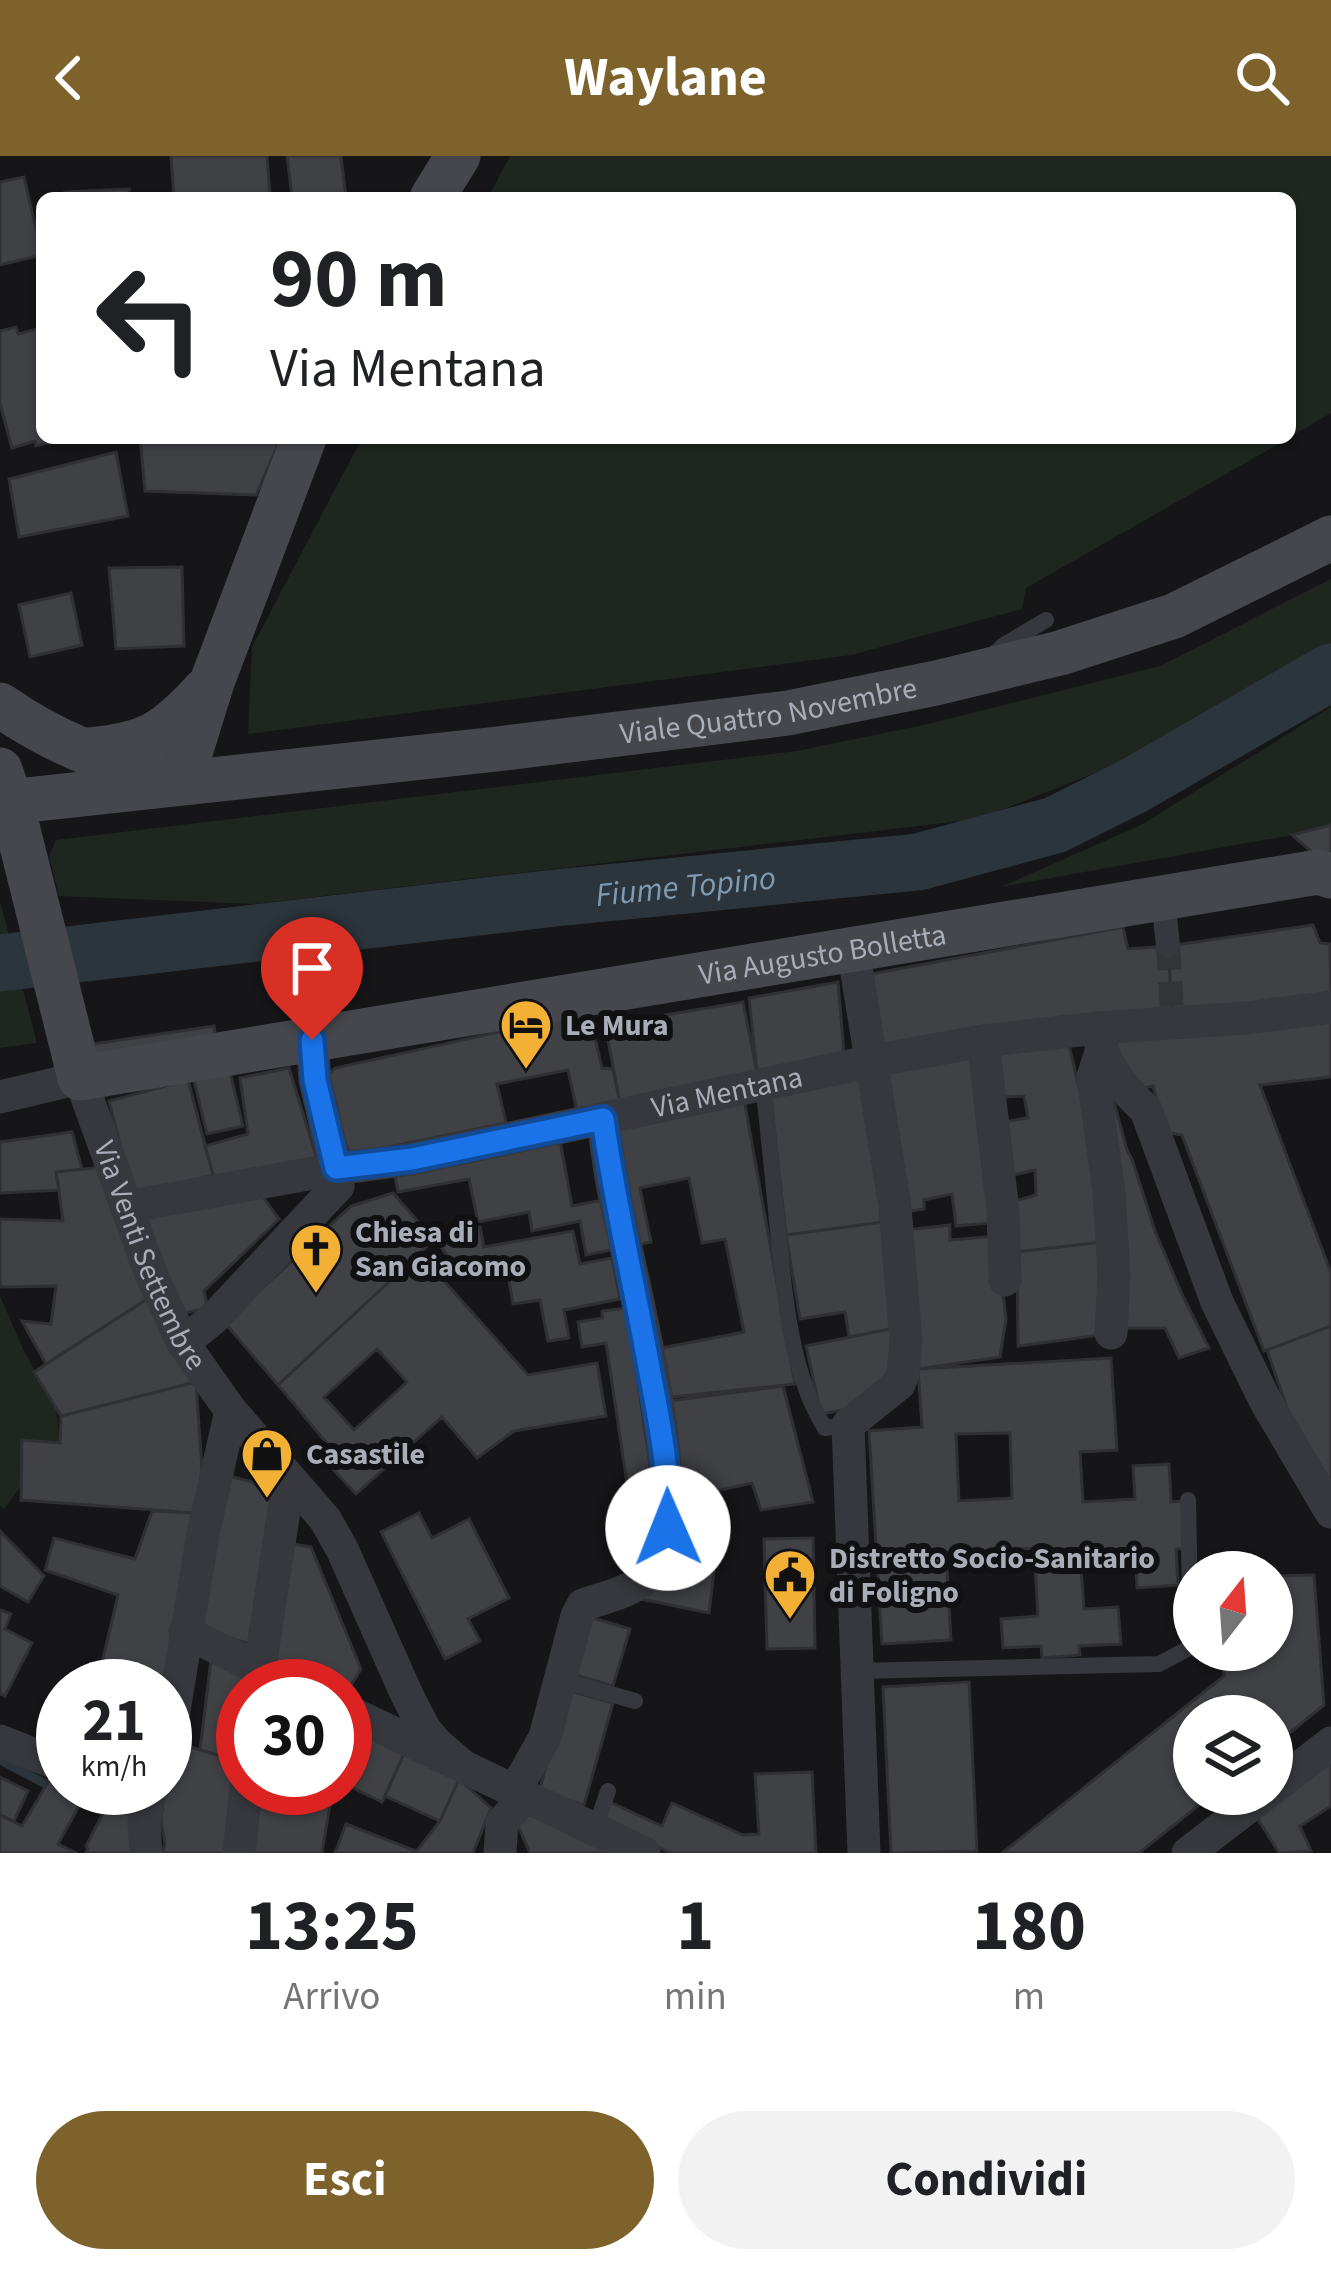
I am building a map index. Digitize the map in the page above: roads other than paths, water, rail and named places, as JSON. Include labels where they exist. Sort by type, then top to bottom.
[{"type":"main road","points":[[436,192],[458,156]]},
{"type":"main road","points":[[181,782],[212,682],[302,444]]},
{"type":"main road","name":"Viale Quattro Novembre","points":[[4,792],[181,782],[788,713],[1060,653],[1174,616],[1331,538]]},
{"type":"main road","points":[[80,751],[150,739],[178,719],[212,682]]},
{"type":"main road","name":"Viale Quattro Novembre","points":[[0,705],[80,751],[181,782]]},
{"type":"main road","name":"Via Venti Settembre","points":[[4,792],[86,1096]]},
{"type":"main road","name":"Via Augusto Bolletta","points":[[86,1096],[312,1040],[1318,872],[1331,876]]},
{"type":"street","points":[[1163,898],[1168,946]]},
{"type":"street","points":[[853,949],[895,1208],[906,1359],[899,1384],[848,1425],[864,1853]]},
{"type":"street","name":"Via Mentana","points":[[126,1208],[336,1168],[412,1159],[983,1041],[1099,1040],[1172,1017],[1246,1018],[1331,1006]]},
{"type":"street","points":[[183,1343],[214,1318],[338,1186],[315,1080],[312,1040]]},
{"type":"street","points":[[1099,1040],[1093,1077],[1109,1192],[1112,1333]]},
{"type":"street","points":[[1099,1040],[1124,1090],[1146,1109],[1217,1302],[1267,1402],[1331,1512]]},
{"type":"street","points":[[983,1041],[1004,1211],[1005,1280]]},
{"type":"street","points":[[0,1100],[86,1096]]},
{"type":"street","name":"Via Venti Settembre","points":[[86,1096],[151,1274],[183,1343],[231,1411],[325,1519],[425,1730],[465,1768]]},
{"type":"street","points":[[500,1853],[502,1822],[545,1737],[577,1616],[583,1605],[630,1588],[648,1576],[660,1558],[668,1528],[666,1459],[603,1119]]},
{"type":"street","points":[[180,1659],[202,1534],[231,1411]]},
{"type":"street","points":[[261,1659],[289,1478]]},
{"type":"street","points":[[184,1632],[228,1659]]},
{"type":"street","points":[[372,1723],[644,1853]]},
{"type":"street","points":[[0,1741],[36,1755]]},
{"type":"street","points":[[1293,1772],[1331,1743]]},
{"type":"street","points":[[142,1815],[146,1853]]},
{"type":"street","points":[[239,1853],[243,1815]]},
{"type":"street","points":[[1188,1853],[1238,1815]]},
{"type":"lane","points":[[973,674],[1004,645],[1046,620]]},
{"type":"lane","points":[[763,1084],[794,1345],[825,1428],[848,1425]]},
{"type":"lane","points":[[857,1670],[1159,1664],[1191,1647],[1187,1500]]},
{"type":"lane","points":[[560,1680],[635,1701]]},
{"type":"lane","points":[[595,1829],[608,1791]]},
{"type":"waterway","name":"Fiume Topino","points":[[0,963],[555,898],[918,862],[1055,825],[1133,786],[1331,672]]},
{"type":"waterway","points":[[0,1760],[36,1779]]},
{"type":"tunnel","points":[[1168,946],[1172,1011]]},
{"type":"place","name":"Le Mura","points":[[526,1071]]},
{"type":"place","name":"Chiesa di San Giacomo","points":[[316,1295]]},
{"type":"place","name":"Casastile","points":[[267,1500]]},
{"type":"place","name":"Distretto Socio-Sanitario di Foligno","points":[[790,1621]]}]
